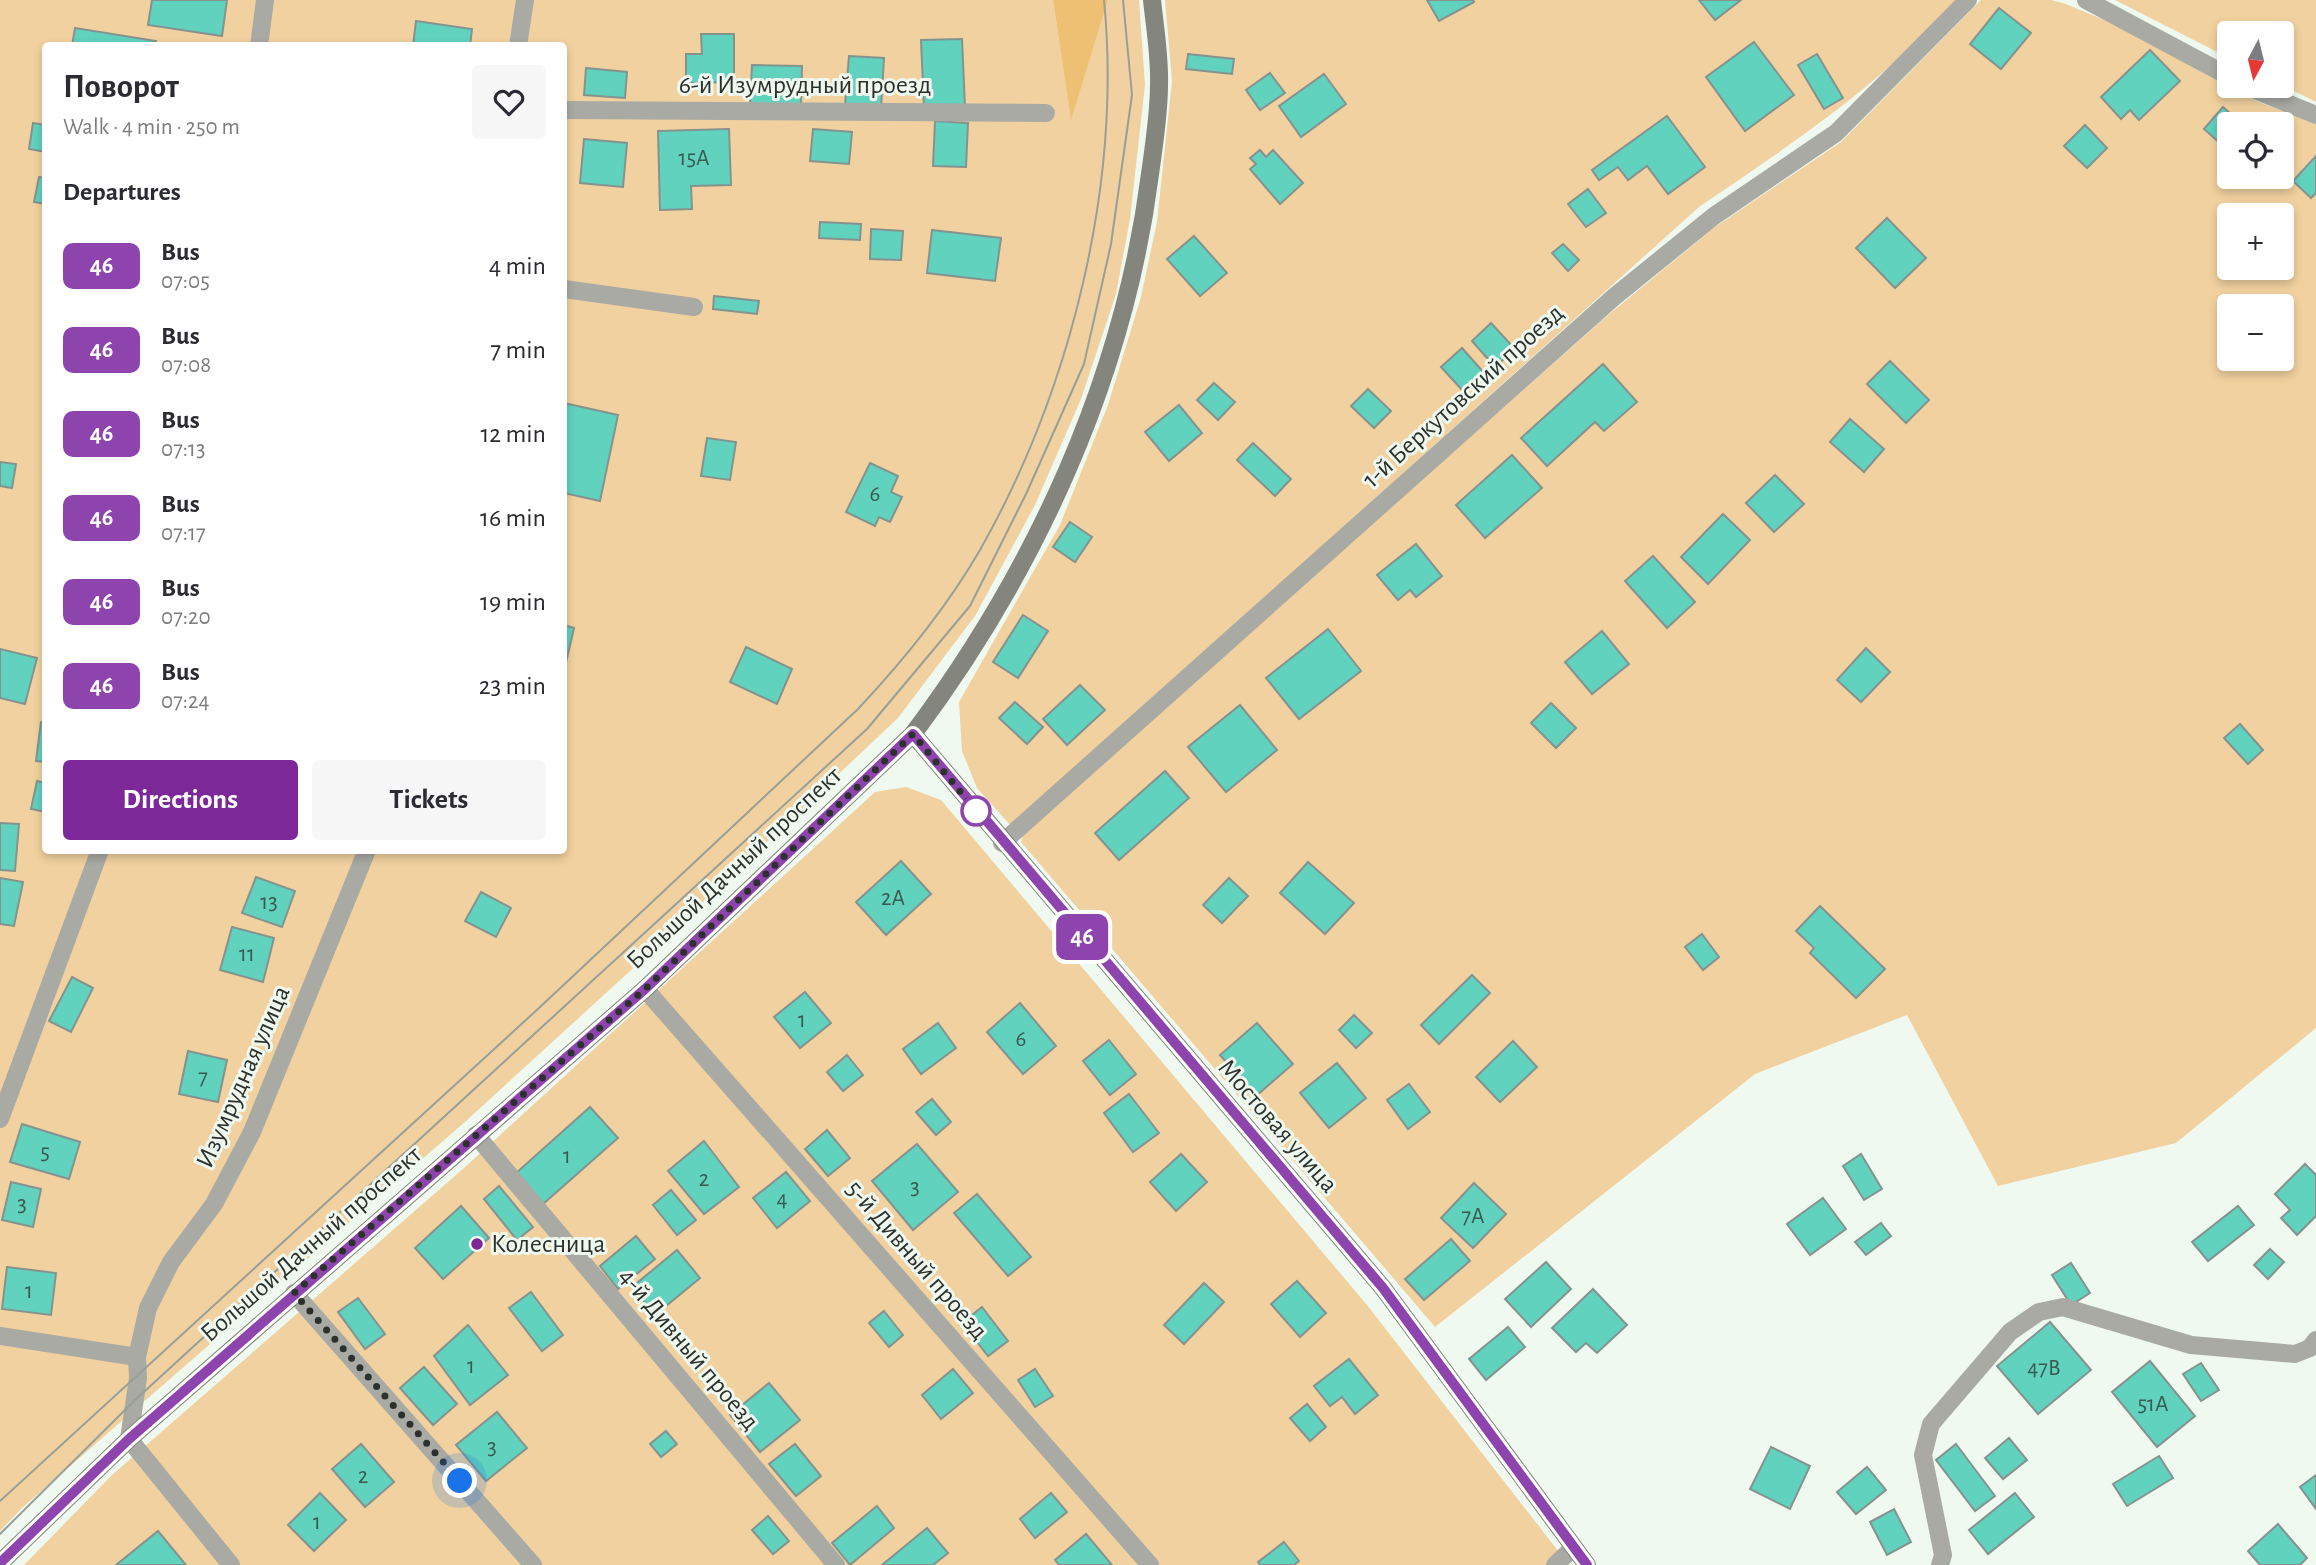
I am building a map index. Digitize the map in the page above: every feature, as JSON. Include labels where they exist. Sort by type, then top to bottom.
[{"type":"main road","name":"Большой Дачный проспект","points":[[0,1563],[129,1439],[645,989],[913,734],[990,624],[1048,517],[1094,402],[1127,295],[1144,221],[1159,84],[1153,0]]},
{"type":"main road","name":"Мостовая улица","points":[[913,734],[1002,843],[1383,1288],[1587,1565]]},
{"type":"street","points":[[259,42],[265,0]]},
{"type":"street","points":[[519,42],[525,0]]},
{"type":"street","name":"1-й Беркутовский проезд","points":[[1002,843],[1614,297],[1714,216],[1836,133],[1968,0]]},
{"type":"street","points":[[2086,0],[2217,70]]},
{"type":"street","points":[[2273,98],[2316,116]]},
{"type":"street","name":"6-й Изумрудный проезд","points":[[567,110],[1046,113]]},
{"type":"street","points":[[567,289],[694,307]]},
{"type":"street","points":[[0,1119],[99,854]]},
{"type":"street","name":"Изумрудная улица","points":[[129,1439],[138,1378],[137,1357],[148,1308],[171,1262],[214,1204],[252,1132],[365,854]]},
{"type":"street","name":"5-й Дивный проезд","points":[[645,989],[1150,1565]]},
{"type":"street","name":"4-й Дивный проезд","points":[[475,1135],[836,1565]]},
{"type":"street","points":[[294,1293],[533,1565]]},
{"type":"street","points":[[1940,1565],[1943,1555],[1923,1455],[1931,1424],[2010,1332],[2039,1312],[2063,1307],[2192,1345],[2295,1354],[2310,1348],[2316,1340]]},
{"type":"street","points":[[0,1336],[137,1357]]},
{"type":"street","points":[[129,1439],[231,1565]]},
{"type":"street","points":[[1555,1565],[1573,1548]]},
{"type":"shaded area","points":[[0,0],[1053,0],[1071,118],[1108,0],[1139,0],[1145,85],[1130,219],[1116,294],[1081,399],[1035,505],[975,616],[898,718],[630,971],[466,1121],[22,1508],[0,1531]]},
{"type":"shaded area","points":[[1053,0],[1108,0],[1071,120]]},
{"type":"shaded area","points":[[1165,0],[1956,0],[1898,59],[1867,86],[1699,207],[1011,826],[977,788],[962,751],[959,702],[1060,525],[1108,405],[1141,297],[1157,222],[1172,81]]},
{"type":"shaded area","points":[[1981,0],[2051,0],[2063,3],[2112,23],[2217,80],[2217,98],[2250,98],[2285,112],[2217,112],[2217,189],[2294,189],[2294,116],[2316,124],[2316,1028],[2176,1143],[1998,1186],[1907,1015],[1755,1074],[1435,1327],[1021,842],[1024,831],[1607,316],[1715,227],[1841,142]]},
{"type":"shaded area","points":[[2115,0],[2316,0],[2316,102],[2294,91],[2294,21],[2217,21],[2217,52]]},
{"type":"shaded area","points":[[906,787],[941,800],[1367,1305],[1569,1565],[24,1565],[112,1475],[464,1168],[875,792]]},
{"type":"building","points":[[152,0],[227,0],[222,36],[148,25]]},
{"type":"building","points":[[1427,0],[1473,0],[1474,2],[1439,21]]},
{"type":"building","points":[[1699,0],[1741,0],[1715,20]]},
{"type":"building","points":[[1999,8],[2031,33],[2001,69],[1970,44]]},
{"type":"building","points":[[416,21],[472,29],[470,42],[413,42]]},
{"type":"building","points":[[75,28],[156,41],[156,42],[73,42]]},
{"type":"building","points":[[701,34],[734,34],[734,82],[686,83],[686,54],[702,54]]},
{"type":"building","points":[[962,39],[965,107],[924,109],[921,40]]},
{"type":"building","points":[[1754,42],[1794,95],[1745,131],[1706,77]]},
{"type":"building","points":[[2150,50],[2180,81],[2139,120],[2130,110],[2121,119],[2101,97]]},
{"type":"building","points":[[1188,54],[1234,59],[1232,74],[1186,69]]},
{"type":"building","points":[[1817,54],[1843,98],[1824,109],[1798,65]]},
{"type":"building","points":[[849,56],[884,58],[881,108],[845,105]]},
{"type":"building","points":[[752,65],[802,66],[801,108],[750,106]]},
{"type":"building","points":[[586,68],[627,72],[625,98],[584,95]]},
{"type":"building","points":[[1270,73],[1285,93],[1260,110],[1246,90]]},
{"type":"building","points":[[1324,74],[1346,104],[1301,137],[1279,106]]},
{"type":"building","points":[[2217,114],[2217,140],[2204,129]]},
{"type":"building","points":[[1667,116],[1705,167],[1668,194],[1647,166],[1628,180],[1618,167],[1599,180],[1592,170]]},
{"type":"building","points":[[935,121],[968,123],[966,167],[933,166]]},
{"type":"building","points":[[33,123],[42,124],[42,151],[29,149]]},
{"type":"building","points":[[2085,125],[2107,148],[2087,168],[2064,146]]},
{"type":"building","points":[[729,129],[731,185],[691,186],[692,209],[660,210],[658,131]]},
{"type":"building","points":[[813,129],[852,132],[849,164],[810,161]]},
{"type":"building","points":[[584,139],[627,143],[623,187],[580,183]]},
{"type":"building","points":[[1260,150],[1266,157],[1273,150],[1303,183],[1280,204],[1250,169],[1256,164],[1250,158]]},
{"type":"building","points":[[2316,156],[2316,193],[2311,198],[2294,180]]},
{"type":"building","points":[[39,177],[42,177],[42,203],[34,202]]},
{"type":"building","points":[[1588,189],[1606,213],[1586,227],[1568,204]]},
{"type":"building","points":[[1887,218],[1926,258],[1895,288],[1856,248]]},
{"type":"building","points":[[820,222],[861,224],[860,240],[819,238]]},
{"type":"building","points":[[871,229],[903,231],[901,260],[870,259]]},
{"type":"building","points":[[932,230],[1001,238],[995,281],[927,273]]},
{"type":"building","points":[[1194,236],[1227,273],[1200,296],[1167,259]]},
{"type":"building","points":[[1563,244],[1579,260],[1568,271],[1552,253]]},
{"type":"building","points":[[714,296],[759,301],[757,314],[713,309]]},
{"type":"building","points":[[1491,323],[1515,349],[1495,367],[1472,341]]},
{"type":"building","points":[[1462,348],[1485,374],[1464,392],[1441,367]]},
{"type":"building","points":[[1890,361],[1929,400],[1906,423],[1867,384]]},
{"type":"building","points":[[1603,364],[1637,402],[1604,431],[1595,422],[1547,466],[1521,438]]},
{"type":"building","points":[[1214,383],[1235,402],[1218,420],[1197,400]]},
{"type":"building","points":[[1368,389],[1391,411],[1374,428],[1351,406]]},
{"type":"building","points":[[567,404],[618,415],[600,501],[567,494]]},
{"type":"building","points":[[1179,405],[1202,433],[1169,461],[1145,432]]},
{"type":"building","points":[[1850,419],[1884,449],[1864,472],[1830,442]]},
{"type":"building","points":[[707,438],[736,442],[730,480],[701,476]]},
{"type":"building","points":[[1253,443],[1291,479],[1275,496],[1237,460]]},
{"type":"building","points":[[1512,455],[1542,488],[1485,538],[1456,505]]},
{"type":"building","points":[[0,462],[16,464],[12,488],[0,486]]},
{"type":"building","points":[[870,463],[898,476],[891,492],[902,497],[890,522],[879,517],[875,526],[846,512]]},
{"type":"building","points":[[1775,475],[1804,504],[1774,532],[1746,503]]},
{"type":"building","points":[[1723,514],[1750,540],[1708,584],[1681,557]]},
{"type":"building","points":[[1070,522],[1092,537],[1075,562],[1053,547]]},
{"type":"building","points":[[1416,544],[1442,576],[1416,597],[1410,590],[1398,600],[1377,575]]},
{"type":"building","points":[[1653,556],[1695,602],[1667,628],[1625,581]]},
{"type":"building","points":[[1023,615],[1048,631],[1018,678],[993,662]]},
{"type":"building","points":[[567,626],[574,628],[567,658]]},
{"type":"building","points":[[1328,629],[1361,671],[1299,719],[1266,678]]},
{"type":"building","points":[[1602,631],[1629,664],[1592,694],[1565,662]]},
{"type":"building","points":[[746,647],[792,669],[777,704],[730,682]]},
{"type":"building","points":[[1866,648],[1890,672],[1861,702],[1837,680]]},
{"type":"building","points":[[0,649],[37,658],[25,704],[0,698]]},
{"type":"building","points":[[1080,685],[1105,710],[1067,745],[1043,719]]},
{"type":"building","points":[[1015,702],[1043,727],[1027,744],[999,718]]},
{"type":"building","points":[[1551,703],[1576,728],[1556,748],[1531,723]]},
{"type":"building","points":[[1240,705],[1277,750],[1226,792],[1188,747]]},
{"type":"building","points":[[41,722],[42,722],[42,762],[36,761]]},
{"type":"building","points":[[2240,724],[2263,750],[2248,764],[2224,738]]},
{"type":"building","points":[[1165,771],[1189,798],[1119,860],[1095,833]]},
{"type":"building","points":[[37,781],[42,782],[42,811],[31,809]]},
{"type":"building","points":[[0,823],[19,824],[15,871],[0,870]]},
{"type":"building","points":[[901,861],[931,894],[886,935],[856,902]]},
{"type":"building","points":[[1308,862],[1354,903],[1325,934],[1280,893]]},
{"type":"building","points":[[256,877],[295,891],[282,927],[242,913]]},
{"type":"building","points":[[0,878],[23,882],[14,926],[0,924]]},
{"type":"building","points":[[1229,878],[1248,896],[1222,923],[1203,905]]},
{"type":"building","points":[[481,892],[511,908],[496,937],[465,921]]},
{"type":"building","points":[[1820,906],[1885,969],[1856,998],[1810,953],[1814,948],[1796,931]]},
{"type":"building","points":[[232,927],[274,938],[263,982],[220,970]]},
{"type":"building","points":[[1702,934],[1719,957],[1703,970],[1685,947]]},
{"type":"building","points":[[1472,975],[1490,993],[1439,1044],[1421,1025]]},
{"type":"building","points":[[72,977],[93,988],[71,1032],[49,1021]]},
{"type":"building","points":[[805,992],[831,1023],[800,1048],[774,1017]]},
{"type":"building","points":[[1020,1003],[1056,1046],[1023,1074],[987,1032]]},
{"type":"building","points":[[1354,1015],[1372,1033],[1356,1048],[1339,1030]]},
{"type":"building","points":[[938,1023],[956,1048],[921,1074],[903,1049]]},
{"type":"building","points":[[1257,1023],[1293,1064],[1256,1096],[1220,1055]]},
{"type":"building","points":[[1109,1040],[1136,1074],[1110,1095],[1083,1061]]},
{"type":"building","points":[[1513,1041],[1537,1067],[1500,1102],[1476,1077]]},
{"type":"building","points":[[188,1051],[227,1060],[218,1102],[179,1094]]},
{"type":"building","points":[[847,1055],[863,1075],[843,1091],[827,1072]]},
{"type":"building","points":[[1337,1063],[1366,1098],[1329,1128],[1300,1093]]},
{"type":"building","points":[[1409,1084],[1430,1112],[1408,1129],[1387,1100]]},
{"type":"building","points":[[1129,1094],[1159,1133],[1133,1152],[1104,1113]]},
{"type":"building","points":[[932,1099],[951,1122],[936,1135],[916,1112]]},
{"type":"building","points":[[590,1107],[618,1138],[543,1204],[516,1173]]},
{"type":"building","points":[[22,1124],[80,1142],[69,1179],[10,1162]]},
{"type":"building","points":[[827,1130],[850,1158],[828,1176],[805,1149]]},
{"type":"building","points":[[704,1141],[739,1187],[704,1214],[668,1171]]},
{"type":"building","points":[[917,1144],[958,1192],[913,1230],[872,1181]]},
{"type":"building","points":[[1181,1154],[1207,1182],[1176,1211],[1150,1182]]},
{"type":"building","points":[[1861,1154],[1882,1189],[1864,1200],[1843,1166]]},
{"type":"building","points":[[2305,1164],[2316,1175],[2316,1216],[2297,1235],[2281,1218],[2290,1210],[2275,1194]]},
{"type":"building","points":[[786,1172],[810,1201],[777,1228],[753,1198]]},
{"type":"building","points":[[11,1182],[41,1189],[33,1227],[2,1220]]},
{"type":"building","points":[[1474,1183],[1506,1214],[1473,1248],[1441,1218]]},
{"type":"building","points":[[499,1186],[533,1227],[517,1240],[484,1199]]},
{"type":"building","points":[[671,1190],[696,1220],[677,1235],[653,1205]]},
{"type":"building","points":[[977,1194],[1031,1257],[1008,1276],[954,1213]]},
{"type":"building","points":[[1823,1198],[1846,1229],[1810,1255],[1787,1224]]},
{"type":"building","points":[[461,1206],[489,1238],[443,1279],[415,1248]]},
{"type":"building","points":[[2238,1206],[2254,1225],[2208,1261],[2192,1242]]},
{"type":"building","points":[[1881,1223],[1891,1236],[1866,1255],[1855,1242]]},
{"type":"building","points":[[636,1236],[655,1259],[618,1289],[600,1266]]},
{"type":"building","points":[[1451,1239],[1470,1261],[1424,1300],[1405,1279]]},
{"type":"building","points":[[2270,1249],[2284,1262],[2268,1279],[2254,1265]]},
{"type":"building","points":[[677,1250],[700,1278],[655,1315],[632,1287]]},
{"type":"building","points":[[1546,1262],[1571,1289],[1531,1327],[1505,1299]]},
{"type":"building","points":[[2071,1263],[2090,1293],[2071,1305],[2052,1275]]},
{"type":"building","points":[[7,1267],[56,1273],[51,1315],[2,1309]]},
{"type":"building","points":[[1297,1281],[1326,1313],[1300,1337],[1271,1304]]},
{"type":"building","points":[[1204,1283],[1224,1302],[1184,1344],[1164,1325]]},
{"type":"building","points":[[1593,1289],[1627,1325],[1597,1353],[1586,1343],[1576,1352],[1552,1328]]},
{"type":"building","points":[[531,1292],[563,1335],[542,1351],[509,1308]]},
{"type":"building","points":[[358,1298],[385,1334],[365,1349],[338,1312]]},
{"type":"building","points":[[982,1307],[1008,1341],[988,1356],[962,1323]]},
{"type":"building","points":[[884,1311],[903,1335],[889,1347],[869,1323]]},
{"type":"building","points":[[2050,1322],[2091,1370],[2038,1414],[1997,1366]]},
{"type":"building","points":[[468,1325],[508,1375],[470,1405],[434,1356]]},
{"type":"building","points":[[1508,1327],[1525,1347],[1486,1380],[1469,1359]]},
{"type":"building","points":[[1349,1359],[1378,1395],[1355,1414],[1342,1397],[1330,1406],[1314,1386]]},
{"type":"building","points":[[2150,1361],[2195,1416],[2157,1447],[2112,1392]]},
{"type":"building","points":[[2201,1363],[2219,1390],[2201,1401],[2183,1374]]},
{"type":"building","points":[[424,1367],[457,1404],[433,1425],[400,1388]]},
{"type":"building","points":[[953,1369],[973,1393],[941,1419],[922,1395]]},
{"type":"building","points":[[1035,1369],[1053,1396],[1035,1407],[1018,1380]]},
{"type":"building","points":[[769,1383],[800,1420],[760,1452],[730,1415]]},
{"type":"building","points":[[1307,1404],[1326,1427],[1310,1441],[1290,1418]]},
{"type":"building","points":[[497,1412],[527,1448],[486,1481],[456,1445]]},
{"type":"building","points":[[666,1431],[677,1444],[661,1457],[650,1444]]},
{"type":"building","points":[[2009,1438],[2027,1460],[2003,1479],[1985,1458]]},
{"type":"building","points":[[361,1444],[394,1482],[365,1507],[332,1469]]},
{"type":"building","points":[[795,1444],[821,1476],[796,1496],[769,1464]]},
{"type":"building","points":[[1956,1444],[1995,1496],[1975,1511],[1936,1460]]},
{"type":"building","points":[[1771,1447],[1810,1466],[1790,1509],[1750,1489]]},
{"type":"building","points":[[2159,1456],[2173,1478],[2127,1506],[2113,1484]]},
{"type":"building","points":[[1867,1467],[1886,1490],[1856,1514],[1837,1492]]},
{"type":"building","points":[[2316,1475],[2316,1509],[2300,1487]]},
{"type":"building","points":[[320,1493],[346,1520],[314,1551],[288,1525]]},
{"type":"building","points":[[1051,1493],[1067,1512],[1035,1538],[1020,1519]]},
{"type":"building","points":[[2015,1493],[2034,1517],[1988,1554],[1969,1530]]},
{"type":"building","points":[[877,1506],[894,1528],[850,1565],[832,1543]]},
{"type":"building","points":[[1894,1509],[1911,1542],[1887,1555],[1870,1522]]},
{"type":"building","points":[[768,1516],[789,1541],[773,1554],[752,1530]]},
{"type":"building","points":[[2278,1524],[2307,1558],[2300,1565],[2260,1565],[2248,1551]]},
{"type":"building","points":[[927,1528],[948,1553],[933,1565],[882,1565]]},
{"type":"building","points":[[158,1531],[186,1565],[116,1565]]},
{"type":"building","points":[[1086,1534],[1112,1565],[1059,1565],[1055,1560]]},
{"type":"building","points":[[1284,1542],[1299,1561],[1294,1565],[1260,1565],[1258,1562]]},
{"type":"tram line","points":[[0,1501],[539,1008],[858,709],[908,653],[939,613],[980,550],[1012,488],[1040,422],[1064,354],[1083,284],[1097,212],[1105,141],[1108,70],[1104,0]]},
{"type":"tram line","points":[[0,1534],[134,1401],[867,729],[970,606],[1027,492],[1084,364],[1111,244],[1132,95],[1123,0]]},
{"type":"bus line","name":"46","points":[[0,1563],[129,1439],[645,989],[913,734],[1002,843],[1383,1288],[1587,1565]]},
{"type":"place","name":"Колесница","points":[[477,1244]]},
{"type":"route","points":[[460,1481],[294,1293],[645,989],[913,734],[976,811]]}]
